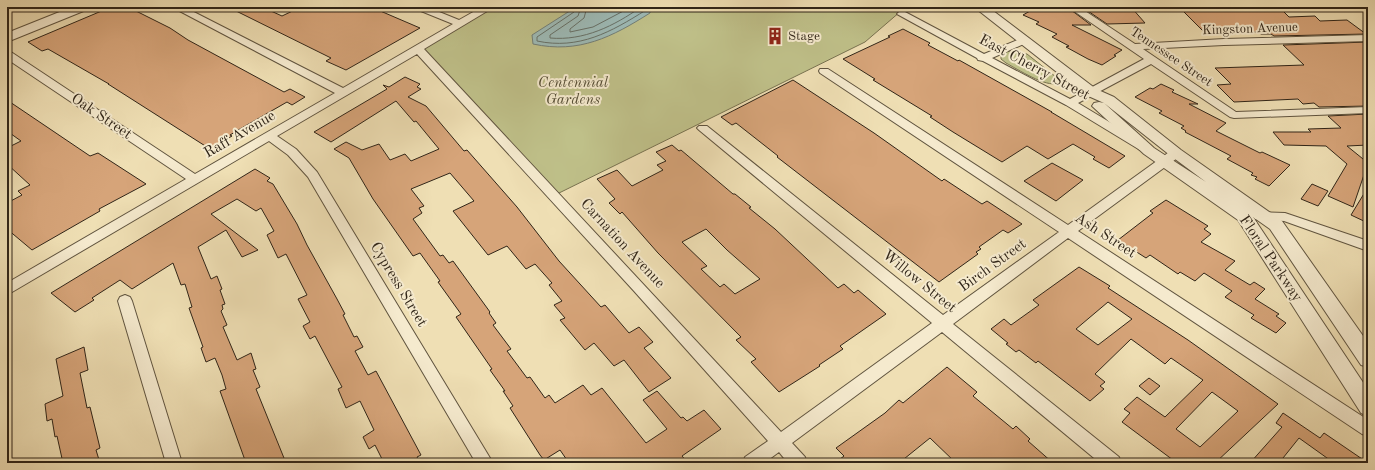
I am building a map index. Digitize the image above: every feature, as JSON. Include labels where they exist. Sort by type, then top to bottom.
[{"type":"street","points":[[7,38],[82,7]]},
{"type":"street","points":[[177,7],[344,93]]},
{"type":"street","points":[[419,7],[460,24]]},
{"type":"street","name":"Raff Avenue","points":[[7,290],[489,7]]},
{"type":"street","name":"Floral Parkway","points":[[980,7],[1091,92],[1109,100],[1170,157],[1244,216],[1368,407]]},
{"type":"street","name":"Tennessee Street","points":[[1073,7],[1234,115],[1368,110]]},
{"type":"street","name":"East Cherry Street","points":[[902,14],[982,58],[1070,103],[1149,151]]},
{"type":"street","name":"Kingston Avenue","points":[[1133,47],[1224,42],[1368,38]]},
{"type":"street","points":[[982,58],[1023,41]]},
{"type":"street","name":"Carnation Avenue","points":[[418,49],[634,281],[799,463]]},
{"type":"street","name":"Oak Street","points":[[7,54],[195,180]]},
{"type":"street","points":[[1070,103],[1151,60]]},
{"type":"street","name":"Ash Street","points":[[824,71],[1368,429]]},
{"type":"street","name":"Floral Parkway","points":[[1091,92],[1097,104],[1149,151],[1170,157],[1265,216],[1276,225],[1368,359]]},
{"type":"street","name":"Willow Street","points":[[703,128],[1113,463]]},
{"type":"street","name":"Cypress Street","points":[[269,136],[292,152],[314,175],[485,463]]},
{"type":"street","name":"Birch Street","points":[[751,463],[1170,157]]},
{"type":"street","points":[[1244,216],[1285,217],[1368,246]]},
{"type":"street","points":[[125,301],[174,463]]},
{"type":"green space","name":"Centennial Gardens","points":[[491,7],[897,7],[901,11],[865,42],[555,195],[418,49]]},
{"type":"green space","points":[[1010,51],[1027,54],[1056,77],[1057,83],[1046,83],[1006,63],[1001,59],[1001,54],[1003,52]]},
{"type":"water","points":[[576,7],[650,7],[650,13],[608,36],[580,45],[550,47],[533,44],[532,35]]},
{"type":"building","points":[[111,7],[128,7],[170,28],[188,40],[284,92],[290,89],[305,97],[292,105],[287,102],[230,135],[232,136],[210,149],[109,84],[48,49],[42,51],[28,42]]},
{"type":"building","points":[[228,7],[262,7],[282,16],[301,7],[371,7],[420,28],[346,70],[326,61],[331,58]]},
{"type":"building","points":[[1037,7],[1044,9],[1048,7],[1067,7],[1091,25],[1072,25],[1122,50],[1102,65],[1088,59],[1066,47],[1069,46],[1052,37],[1057,34],[1036,24],[1039,22],[1023,15]]},
{"type":"building","points":[[1082,7],[1131,7],[1145,23],[1107,24]]},
{"type":"building","points":[[1236,7],[1279,7],[1289,17],[1315,16],[1320,21],[1347,20],[1366,34],[1274,36],[1271,34],[1261,34],[1258,32],[1204,32],[1182,10],[1237,8]]},
{"type":"building","points":[[903,29],[930,43],[928,45],[958,61],[959,60],[1052,112],[1125,156],[1109,168],[1093,159],[1095,157],[1073,144],[1048,159],[1027,146],[1002,162],[953,132],[930,117],[932,116],[873,80],[875,79],[843,59],[890,37],[888,36]]},
{"type":"building","points":[[1368,42],[1368,106],[1319,107],[1314,103],[1303,104],[1298,99],[1234,102],[1217,85],[1231,84],[1215,68],[1304,65],[1283,45]]},
{"type":"building","points":[[405,77],[420,84],[417,87],[421,89],[408,97],[426,106],[464,151],[467,150],[517,207],[559,261],[601,307],[605,305],[629,333],[639,327],[653,342],[644,348],[671,378],[649,392],[624,360],[614,366],[594,343],[585,350],[560,320],[565,318],[554,305],[562,301],[549,285],[552,283],[535,264],[526,269],[507,246],[488,255],[453,211],[474,201],[450,173],[411,189],[424,206],[419,208],[422,213],[413,219],[440,256],[443,255],[449,263],[453,261],[490,312],[489,313],[496,323],[493,325],[511,349],[507,351],[527,378],[530,377],[545,398],[549,395],[555,403],[583,385],[591,395],[602,388],[646,443],[667,429],[643,400],[657,391],[681,418],[683,417],[687,421],[704,410],[721,429],[682,456],[688,463],[569,463],[560,450],[544,460],[540,455],[510,408],[513,406],[503,391],[505,391],[490,370],[492,369],[456,317],[461,314],[438,282],[440,281],[420,253],[413,256],[373,199],[349,158],[334,149],[346,142],[362,150],[379,144],[390,160],[405,154],[411,161],[439,149],[416,121],[414,122],[396,101],[331,142],[314,132],[387,89],[383,85],[389,87]]},
{"type":"building","points":[[793,80],[874,133],[942,181],[944,179],[982,204],[987,201],[1022,224],[1008,233],[1003,230],[979,247],[981,249],[976,252],[978,254],[939,282],[777,157],[778,156],[736,123],[732,125],[721,117]]},
{"type":"building","points":[[1161,84],[1174,90],[1172,92],[1198,104],[1189,104],[1226,123],[1216,131],[1260,153],[1262,152],[1290,165],[1269,186],[1255,179],[1257,177],[1251,175],[1253,173],[1227,159],[1231,156],[1185,132],[1186,131],[1181,128],[1184,126],[1159,113],[1162,111],[1135,97],[1150,88],[1153,89]]},
{"type":"building","points":[[7,100],[90,156],[98,153],[146,184],[99,209],[100,211],[32,250],[7,229],[7,203],[22,195],[18,191],[30,185],[7,164],[7,148],[21,141],[7,131]]},
{"type":"building","points":[[1368,114],[1368,145],[1347,146],[1368,163],[1353,207],[1328,196],[1347,164],[1326,146],[1284,145],[1273,132],[1311,132],[1308,129],[1341,128],[1328,116]]},
{"type":"building","points":[[672,145],[679,151],[681,150],[733,194],[751,207],[749,208],[775,229],[838,288],[844,284],[854,293],[858,290],[886,314],[840,346],[843,349],[819,365],[820,366],[779,392],[751,362],[756,359],[736,340],[741,337],[658,253],[622,212],[620,214],[609,203],[615,199],[597,179],[617,170],[632,186],[663,170],[657,165],[666,161],[656,152]],"holes":[[[706,229],[760,279],[735,294],[724,284],[720,287],[701,269],[707,266],[682,242]]]},
{"type":"building","points":[[1052,163],[1083,180],[1056,201],[1024,181]]},
{"type":"building","points":[[255,169],[270,178],[267,181],[273,184],[297,224],[345,314],[343,315],[354,337],[357,336],[363,347],[355,351],[368,375],[376,371],[421,455],[417,457],[420,463],[384,463],[375,445],[369,449],[363,437],[374,430],[360,401],[346,408],[338,389],[342,387],[315,336],[310,339],[303,326],[310,322],[298,299],[307,295],[286,254],[278,258],[267,235],[274,231],[261,208],[256,211],[237,199],[211,214],[258,250],[242,257],[226,230],[198,247],[211,279],[217,276],[222,289],[220,290],[225,304],[222,305],[223,309],[221,311],[227,325],[223,327],[237,360],[251,353],[256,369],[253,370],[260,387],[256,389],[286,463],[246,463],[220,391],[226,389],[222,375],[215,358],[206,362],[201,348],[203,347],[189,308],[192,307],[185,284],[181,285],[173,263],[132,289],[120,280],[92,298],[94,300],[75,312],[51,293]]},
{"type":"building","points":[[1312,184],[1328,191],[1318,206],[1301,199]]},
{"type":"building","points":[[1368,187],[1368,223],[1351,215]]},
{"type":"building","points":[[1166,200],[1208,226],[1204,229],[1211,234],[1201,242],[1235,261],[1225,270],[1250,285],[1254,282],[1265,289],[1255,299],[1279,314],[1276,316],[1286,323],[1276,333],[1251,318],[1254,315],[1225,297],[1232,291],[1204,273],[1195,281],[1180,272],[1178,274],[1150,255],[1146,258],[1118,240],[1153,213],[1150,211]]},
{"type":"building","points":[[1079,267],[1110,286],[1108,288],[1188,340],[1278,404],[1215,463],[1177,463],[1122,422],[1130,413],[1124,409],[1137,397],[1165,417],[1203,380],[1171,358],[1165,364],[1131,339],[1095,374],[1105,382],[1100,386],[1104,389],[1090,401],[1038,361],[1036,363],[1019,350],[1016,352],[1006,344],[1008,343],[991,329],[1004,319],[1011,325],[1039,305],[1033,300]],"holes":[[[1108,302],[1132,319],[1098,345],[1076,329]],[[1212,392],[1238,411],[1200,447],[1176,429]]]},
{"type":"building","points":[[84,347],[88,370],[80,373],[87,408],[90,407],[100,448],[96,450],[100,463],[63,463],[57,436],[55,437],[52,419],[47,421],[45,404],[63,396],[56,359]]},
{"type":"building","points":[[947,367],[977,392],[973,396],[1013,429],[1016,426],[1030,439],[1028,441],[1053,463],[956,463],[930,438],[899,463],[835,463],[844,456],[836,448],[885,413],[899,400],[903,403]]},
{"type":"building","points":[[1149,378],[1160,386],[1150,395],[1139,386]]},
{"type":"building","points":[[1283,413],[1320,438],[1324,433],[1368,463],[1334,463],[1299,438],[1279,463],[1250,463],[1282,427],[1276,423]]},
{"type":"place","name":"Stage","points":[[775,36]]}]
